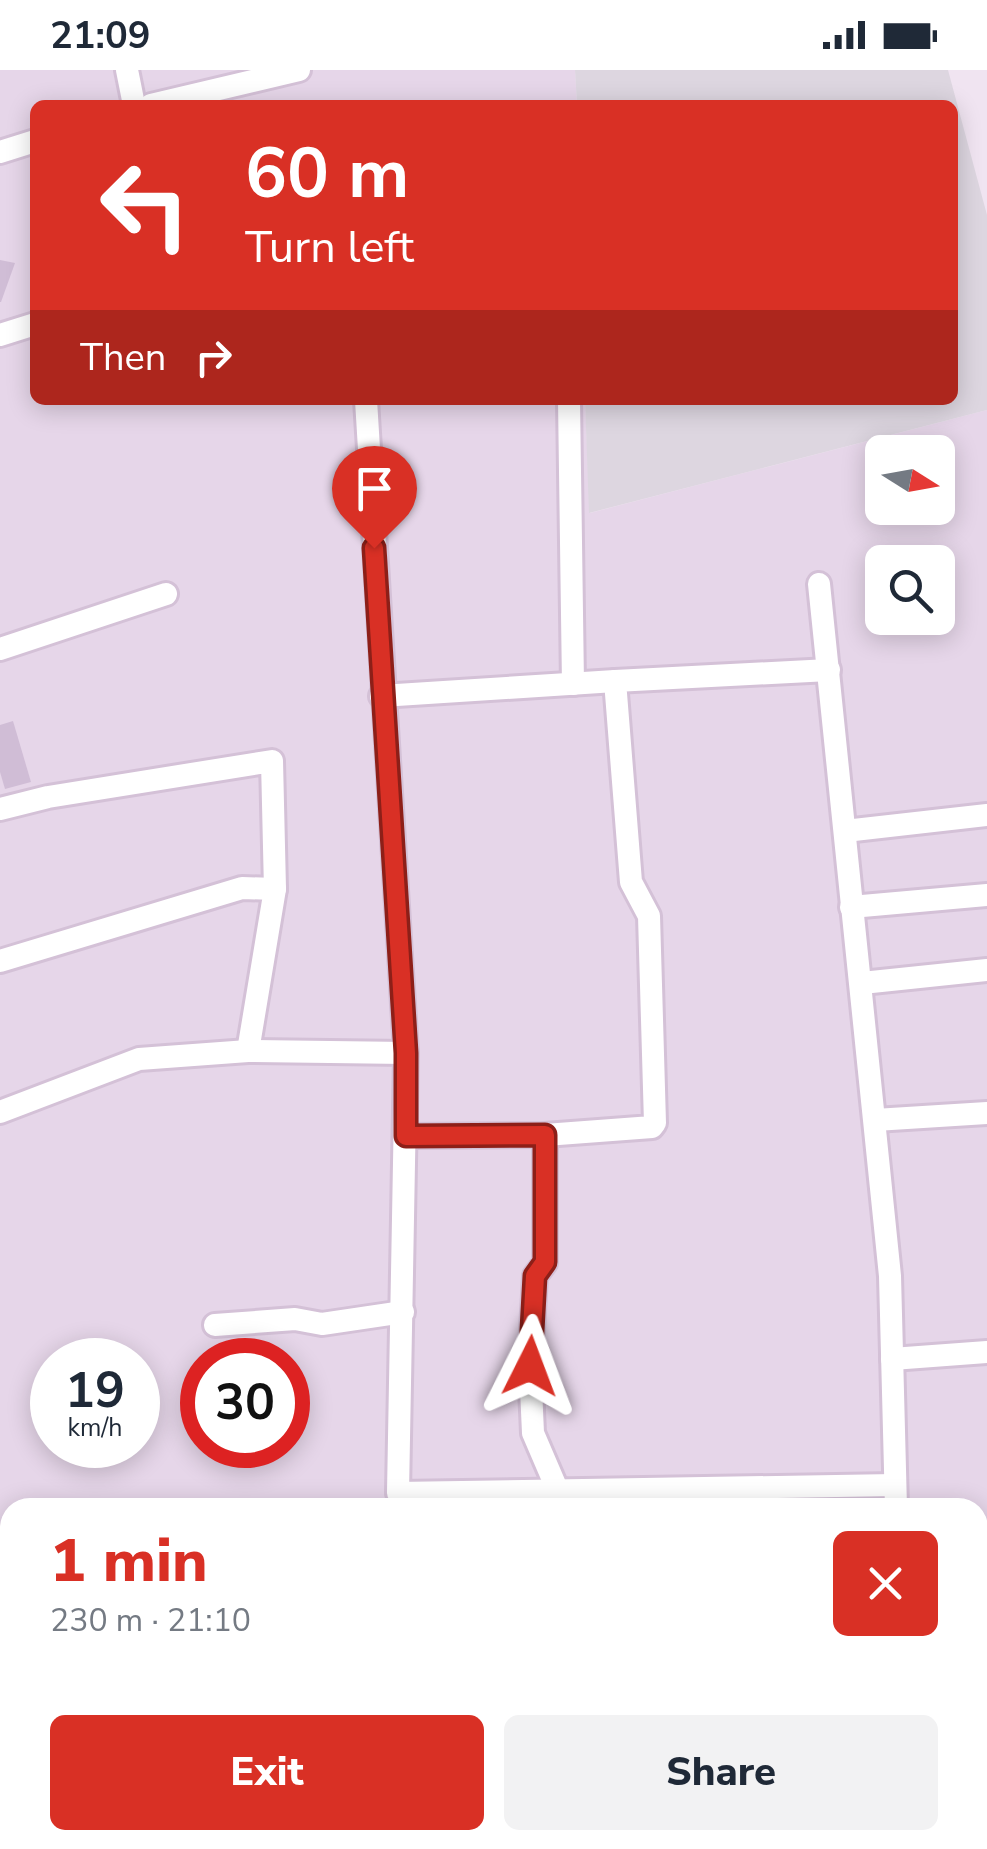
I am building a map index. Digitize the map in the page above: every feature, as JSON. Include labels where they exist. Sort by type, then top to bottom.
[{"type":"street","points":[[127,70],[133,100]]},
{"type":"street","points":[[172,100],[300,70]]},
{"type":"street","points":[[0,152],[30,142]]},
{"type":"street","points":[[0,335],[30,326]]},
{"type":"street","points":[[366,405],[381,696],[406,1053],[398,1498]]},
{"type":"street","points":[[569,405],[572,684]]},
{"type":"street","points":[[545,1135],[545,1262],[535,1276],[530,1366],[533,1433],[557,1498],[895,1496],[890,1276],[819,584]]},
{"type":"street","points":[[0,648],[166,594]]},
{"type":"street","points":[[381,696],[829,670]]},
{"type":"street","points":[[406,1136],[545,1135],[652,1127],[657,1117],[649,916],[630,882],[615,682]]},
{"type":"street","points":[[0,810],[48,797],[272,761],[275,890],[248,1051]]},
{"type":"street","points":[[845,831],[987,815]]},
{"type":"street","points":[[0,961],[242,888],[275,890]]},
{"type":"street","points":[[851,907],[987,895]]},
{"type":"street","points":[[862,983],[987,970]]},
{"type":"street","points":[[0,1112],[139,1059],[248,1051],[406,1053]]},
{"type":"street","points":[[875,1120],[987,1113]]},
{"type":"street","points":[[215,1325],[295,1319],[322,1324],[403,1312]]},
{"type":"street","points":[[892,1359],[987,1352]]},
{"type":"shaded area","points":[[0,70],[575,70],[577,100],[30,100],[30,405],[585,405],[590,513],[865,442],[865,525],[955,525],[955,435],[891,435],[987,410],[987,1498],[0,1498]]},
{"type":"shaded area","points":[[575,70],[948,70],[956,100],[577,100]]},
{"type":"shaded area","points":[[958,107],[987,215],[987,410],[890,435],[865,435],[865,442],[589,513],[585,405],[958,405]]},
{"type":"building","points":[[0,260],[15,263],[1,302],[0,302]]},
{"type":"building","points":[[13,721],[31,782],[5,789],[0,772],[0,725]]},
{"type":"route","points":[[374,548],[406,1053],[406,1136],[545,1135],[545,1262],[535,1276],[530,1366]]}]
